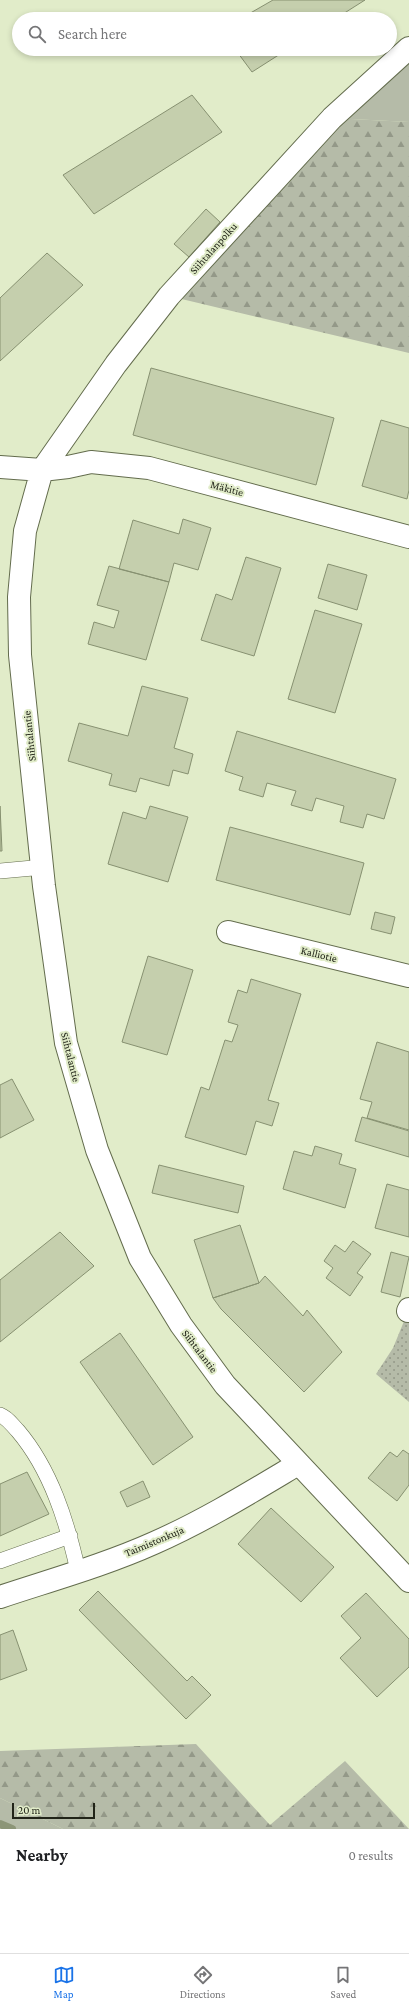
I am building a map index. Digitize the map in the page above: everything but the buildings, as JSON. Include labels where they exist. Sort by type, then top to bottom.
[{"type":"street","name":"Siihtalanpolku","points":[[42,470],[116,364],[169,296],[332,118],[409,48]]},
{"type":"street","name":"Mäkitie","points":[[42,470],[68,467],[91,462],[149,468],[409,537]]},
{"type":"street","points":[[0,467],[42,470]]},
{"type":"street","name":"Siihtalantie","points":[[42,470],[25,531],[19,597],[20,655],[44,867],[44,886],[66,1043],[97,1150],[140,1258],[181,1325],[225,1385],[409,1581]]},
{"type":"street","name":"Kalliotie","points":[[228,932],[409,976]]},
{"type":"street","name":"Taimistonkuja","points":[[0,1597],[78,1571],[154,1543],[216,1513],[298,1464]]},
{"type":"lane","points":[[0,871],[44,867]]},
{"type":"lane","points":[[0,1415],[6,1417],[26,1441],[52,1486],[70,1536],[78,1571]]},
{"type":"lane","points":[[0,1561],[70,1536]]},
{"type":"green space","points":[[409,48],[409,122],[332,118]]},
{"type":"green space","points":[[332,118],[409,122],[409,353],[169,296]]},
{"type":"green space","points":[[409,1309],[409,1402],[376,1374],[393,1348]]},
{"type":"green space","points":[[196,1744],[270,1825],[345,1761],[409,1829],[63,1829],[0,1798],[0,1751]]},
{"type":"green space","points":[[0,1798],[63,1829],[0,1829]]},
{"type":"waterway","points":[[0,1824],[12,1829]]}]
